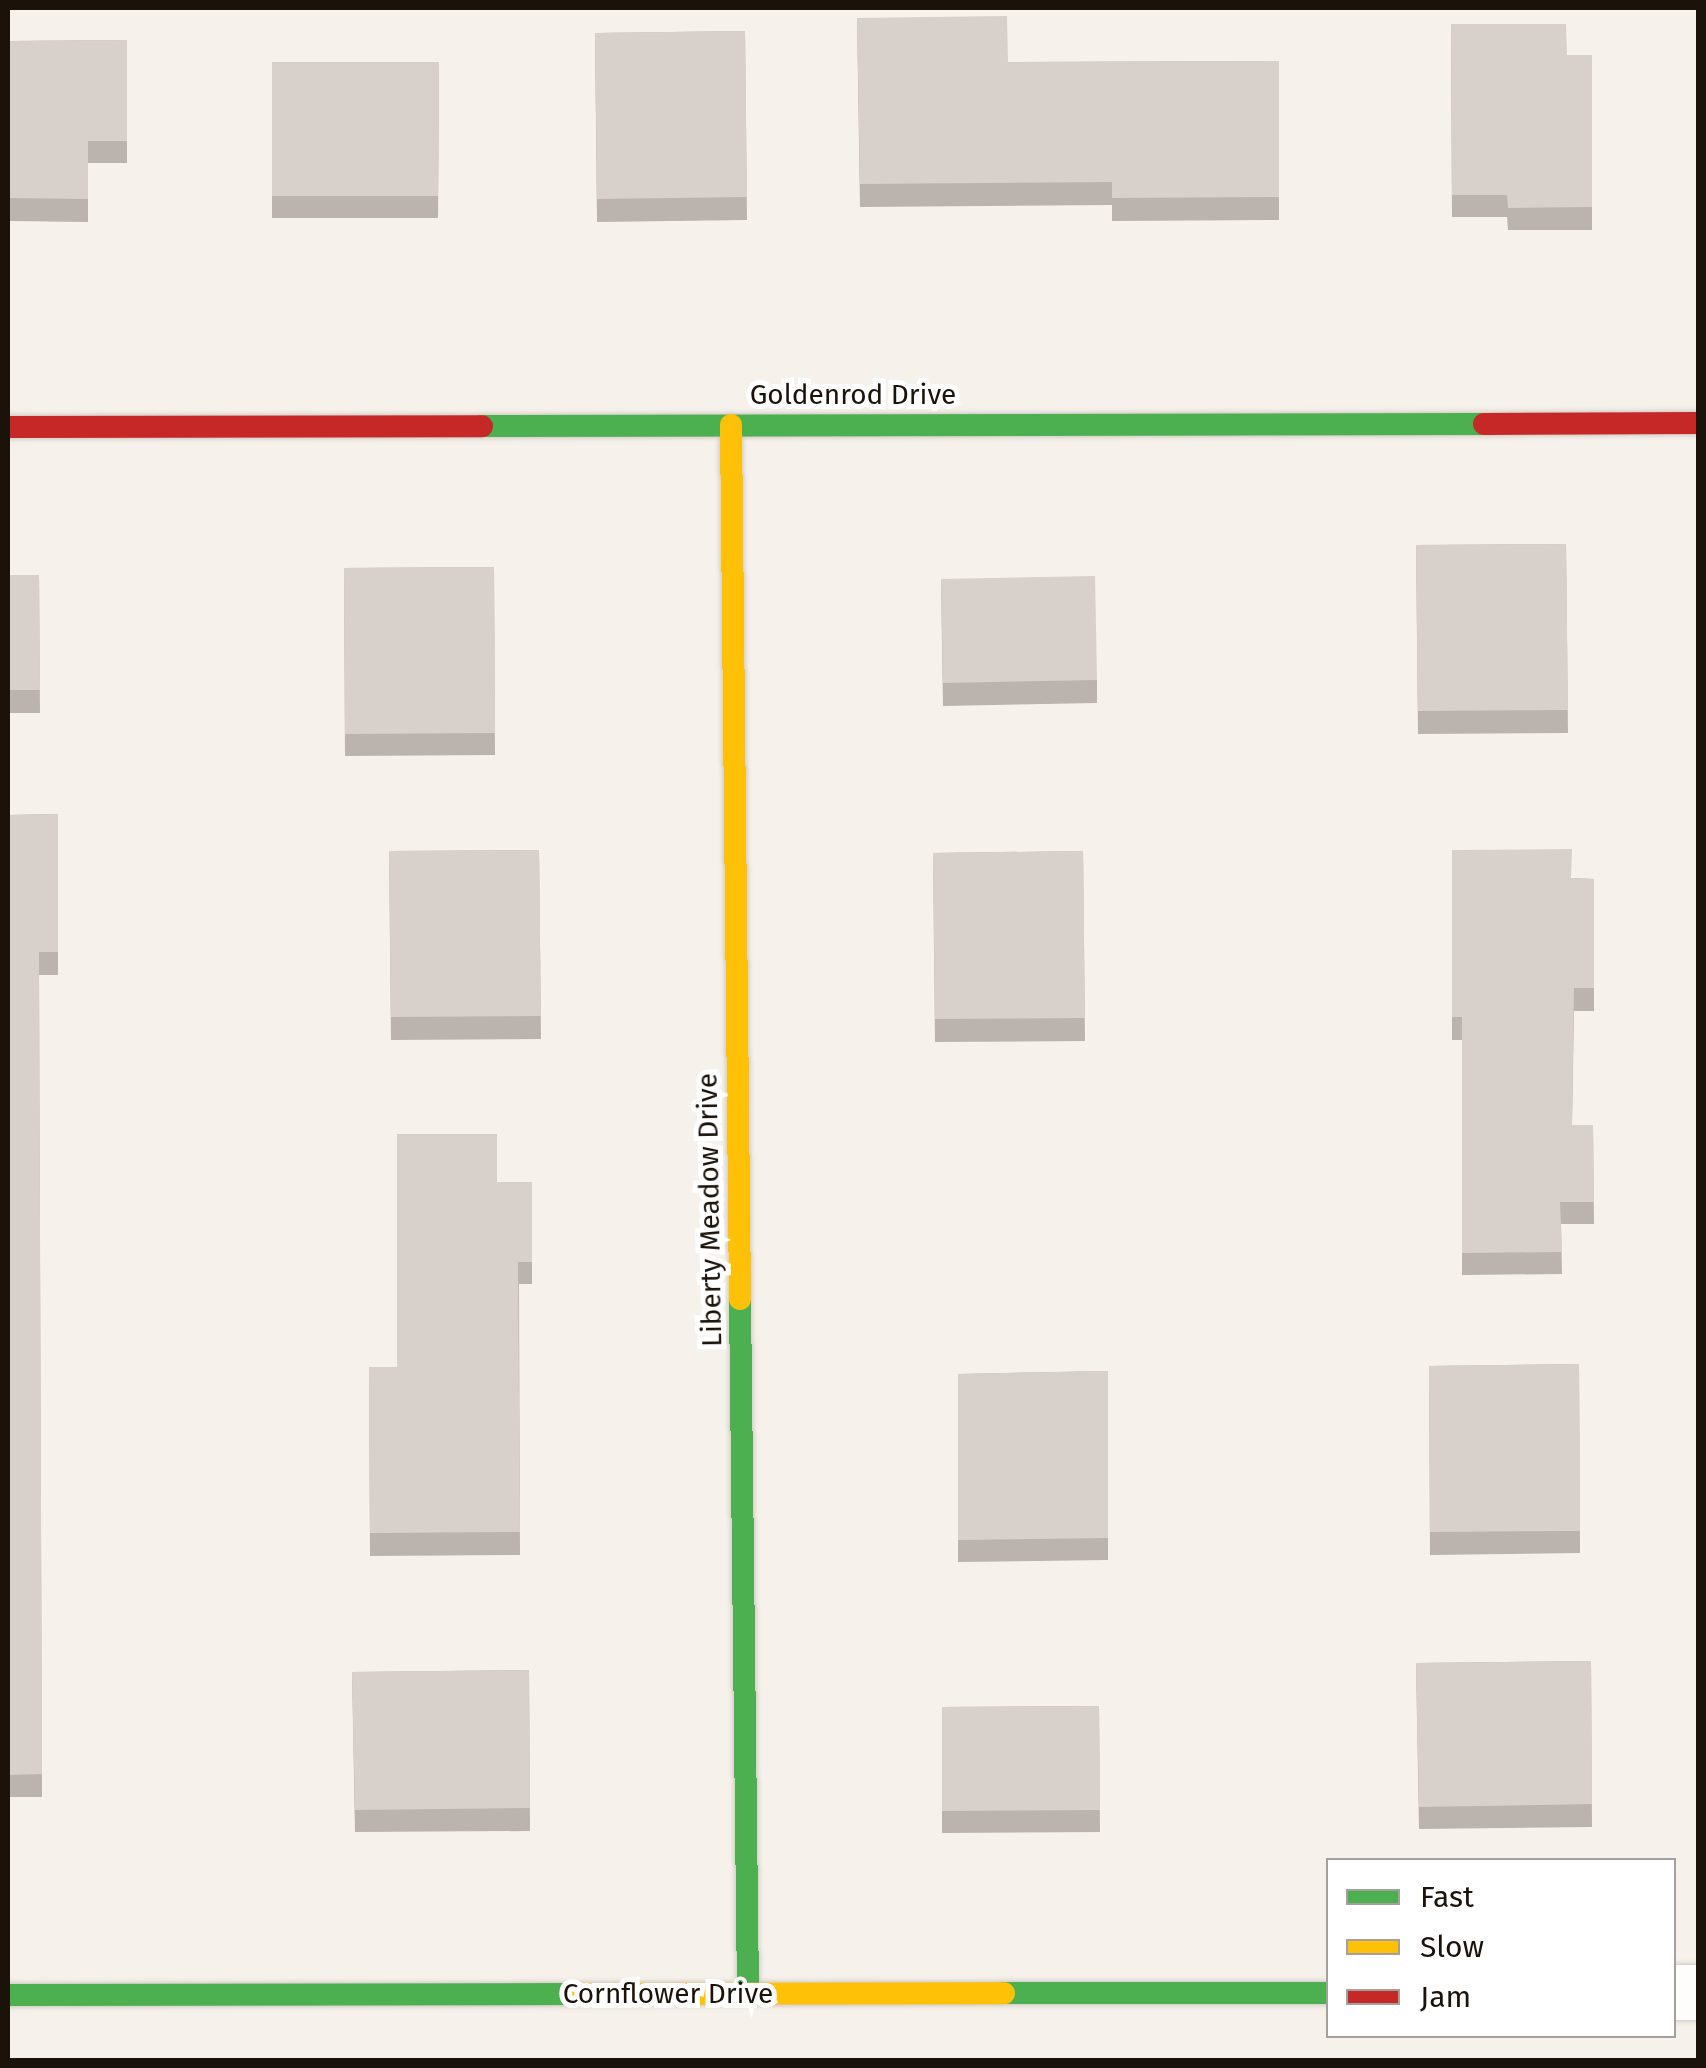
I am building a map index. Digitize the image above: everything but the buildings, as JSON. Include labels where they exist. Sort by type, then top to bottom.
[{"type":"street","name":"Goldenrod Drive","points":[[8,428],[1698,423]]},
{"type":"street","name":"Liberty Meadow Drive","points":[[731,425],[748,1994]]},
{"type":"street","name":"Cornflower Drive","points":[[8,1995],[1326,1993]]},
{"type":"traffic: fast","points":[[482,426],[1484,424]]},
{"type":"traffic: fast","points":[[740,1299],[748,1994]]},
{"type":"traffic: fast","points":[[1004,1993],[1326,1993]]},
{"type":"traffic: fast","points":[[8,1995],[572,1994]]},
{"type":"traffic: slow","points":[[731,425],[740,1299]]},
{"type":"traffic: slow","points":[[572,1994],[1004,1993]]},
{"type":"traffic: jam","points":[[1484,424],[1698,423]]},
{"type":"traffic: jam","points":[[8,427],[482,426]]}]
